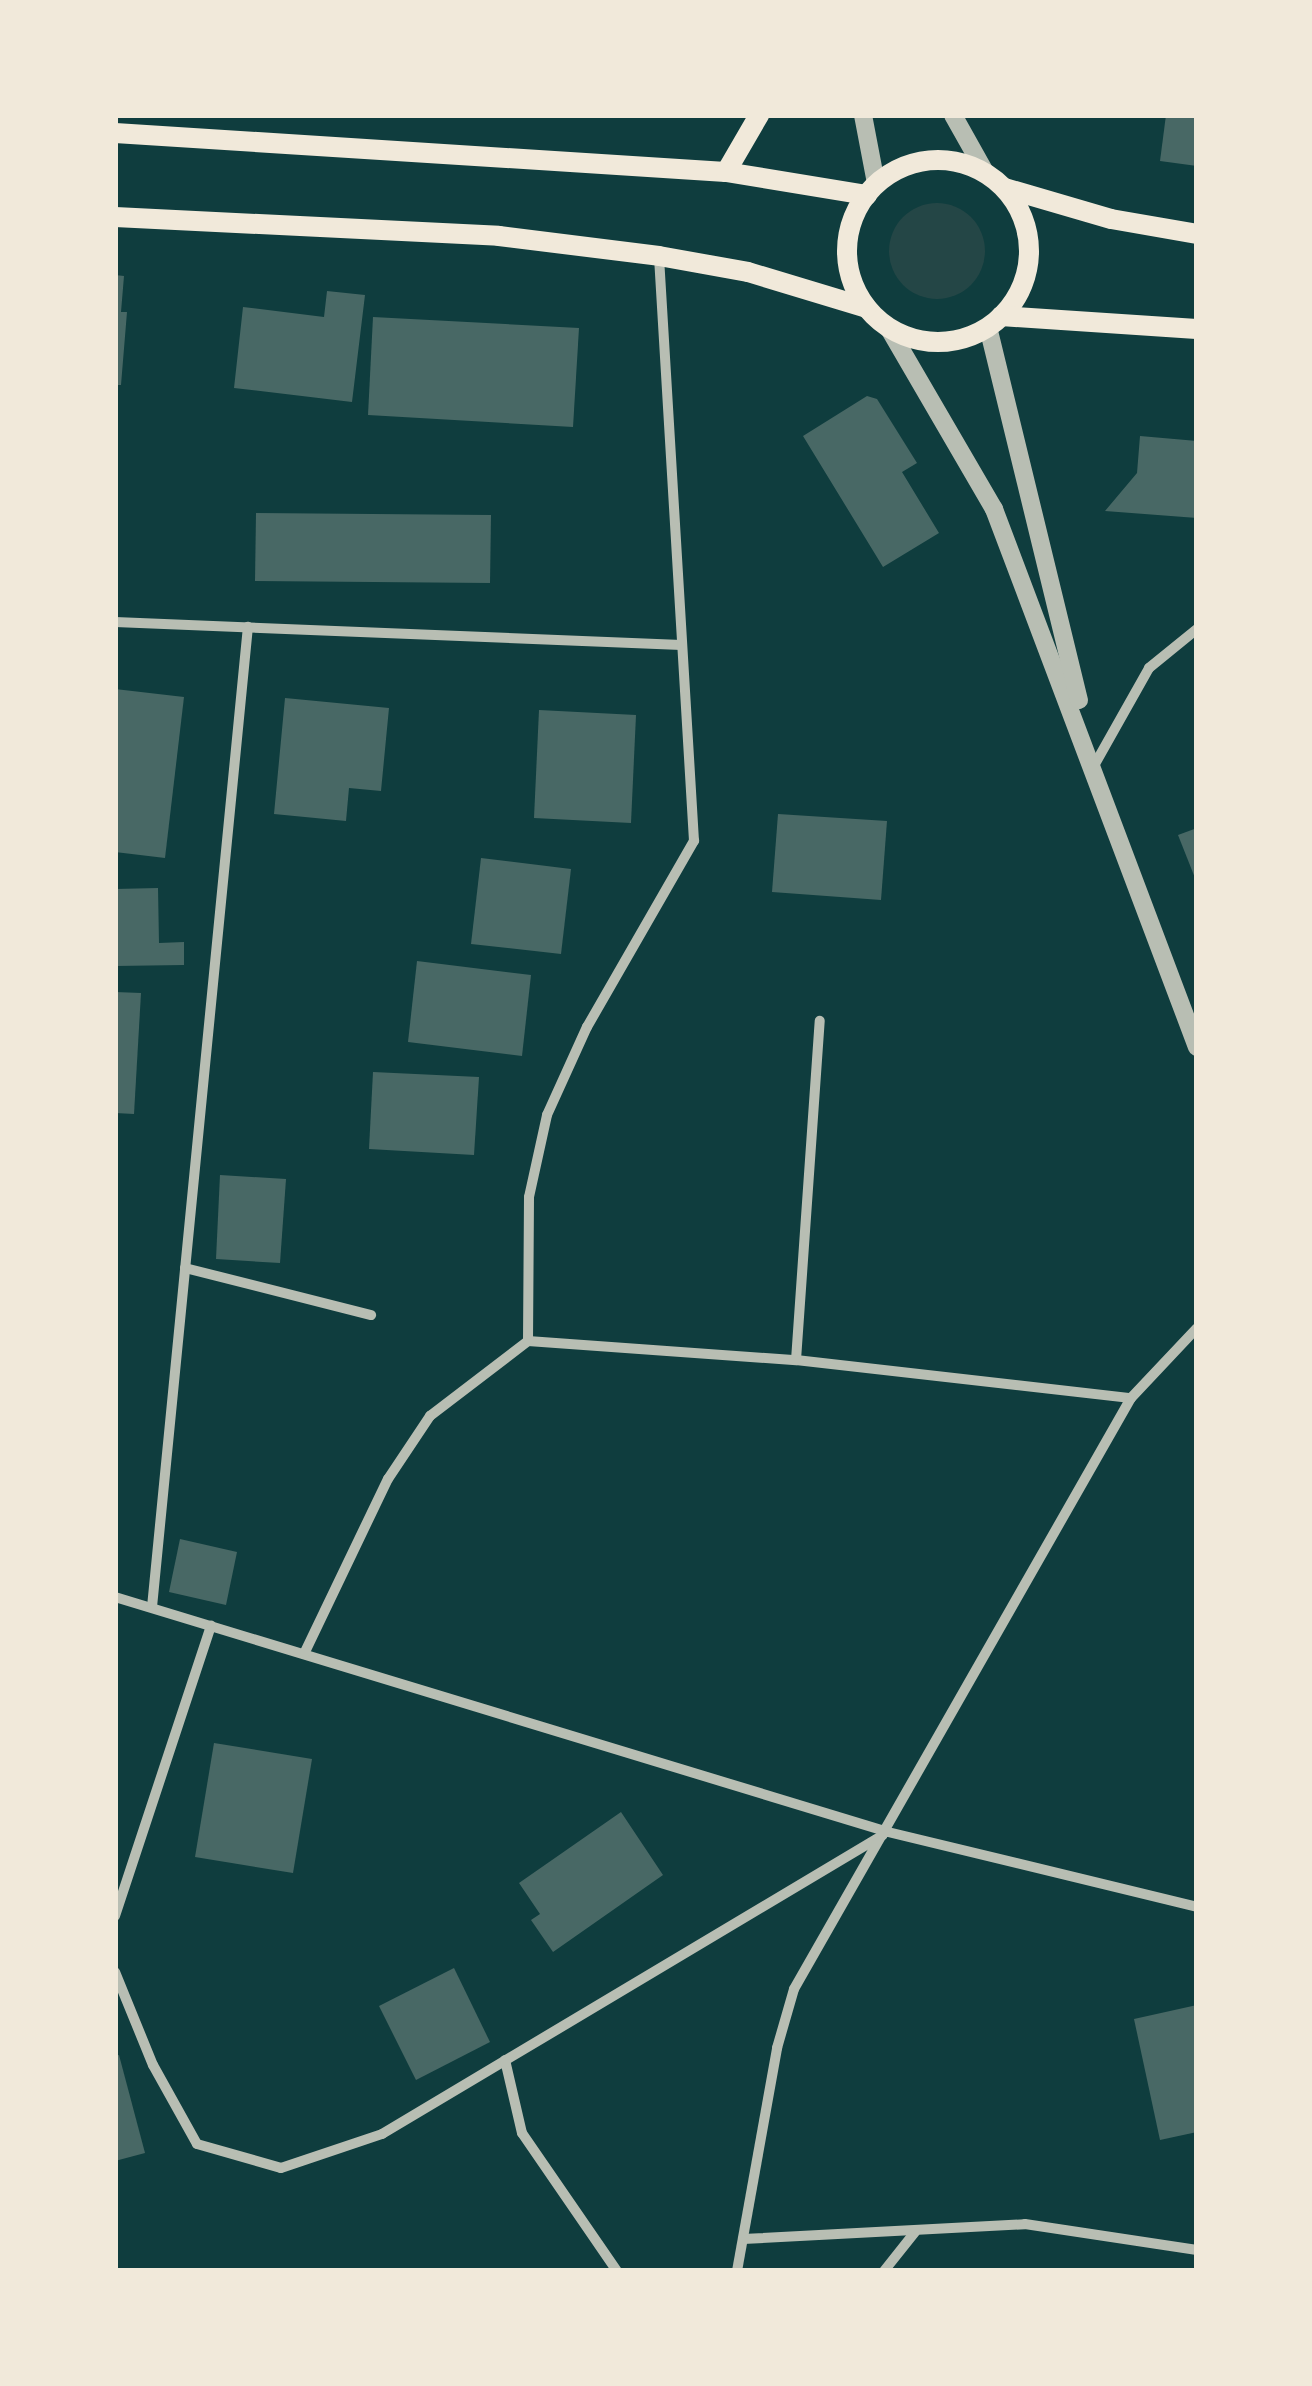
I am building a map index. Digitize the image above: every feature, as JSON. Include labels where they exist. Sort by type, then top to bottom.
[{"type":"main road","points":[[726,172],[759,115]]},
{"type":"main road","points":[[115,132],[726,172],[871,189],[929,159],[985,172],[1004,188],[1028,234],[1029,260],[1022,287],[995,321]]},
{"type":"main road","points":[[1004,188],[1111,219],[1197,234]]},
{"type":"main road","points":[[866,308],[847,258],[849,230],[871,189]]},
{"type":"main road","points":[[115,217],[499,236],[659,256],[748,272],[866,308],[888,327],[938,342],[995,321],[1197,329]]},
{"type":"street","points":[[864,115],[871,189]]},
{"type":"street","points":[[953,115],[985,172]]},
{"type":"street","points":[[528,1341],[529,1197],[547,1115],[587,1027],[694,841],[659,256]]},
{"type":"street","points":[[995,321],[1095,764]]},
{"type":"street","points":[[888,327],[994,509],[1095,764],[1197,1047]]},
{"type":"street","points":[[115,622],[682,646]]},
{"type":"street","points":[[152,1607],[248,627]]},
{"type":"street","points":[[1095,764],[1149,668],[1197,629]]},
{"type":"street","points":[[796,1360],[820,1021]]},
{"type":"street","points":[[184,1268],[371,1314]]},
{"type":"street","points":[[737,2271],[776,2048],[794,1989],[888,1832],[1131,1398],[1197,1328]]},
{"type":"street","points":[[304,1654],[388,1479],[430,1416],[528,1341],[796,1360],[1131,1398]]},
{"type":"street","points":[[115,1597],[888,1832],[1197,1907]]},
{"type":"street","points":[[115,1916],[211,1625]]},
{"type":"street","points":[[115,1972],[153,2064],[197,2144],[281,2168],[382,2134],[888,1832]]},
{"type":"street","points":[[505,2060],[522,2133],[617,2271]]},
{"type":"street","points":[[743,2239],[1025,2224],[1197,2250]]},
{"type":"street","points":[[884,2271],[915,2232]]},
{"type":"shaded area","points":[[937,203],[955,207],[971,217],[981,233],[985,251],[981,269],[971,285],[955,295],[937,299],[919,295],[903,285],[893,269],[889,251],[893,233],[903,217],[919,207]]},
{"type":"building","points":[[1166,115],[1197,115],[1197,166],[1160,161]]},
{"type":"building","points":[[115,275],[124,276],[121,312],[127,312],[121,385],[115,385]]},
{"type":"building","points":[[327,291],[365,295],[352,402],[234,388],[243,307],[324,317]]},
{"type":"building","points":[[373,317],[579,328],[573,427],[368,415]]},
{"type":"building","points":[[867,396],[877,399],[917,463],[902,472],[939,533],[883,567],[803,436]]},
{"type":"building","points":[[1140,436],[1197,441],[1197,518],[1105,511],[1137,473]]},
{"type":"building","points":[[256,513],[491,515],[490,583],[255,581]]},
{"type":"building","points":[[115,689],[184,697],[165,858],[115,852]]},
{"type":"building","points":[[285,698],[389,708],[381,791],[349,788],[346,821],[274,814]]},
{"type":"building","points":[[539,710],[636,715],[631,823],[534,818]]},
{"type":"building","points":[[778,814],[887,821],[881,900],[772,892]]},
{"type":"building","points":[[1197,828],[1197,883],[1178,835]]},
{"type":"building","points":[[481,858],[571,869],[561,954],[471,944]]},
{"type":"building","points":[[158,888],[159,943],[184,942],[184,965],[115,966],[115,889]]},
{"type":"building","points":[[417,961],[531,975],[522,1056],[408,1042]]},
{"type":"building","points":[[115,992],[141,993],[134,1114],[115,1113]]},
{"type":"building","points":[[373,1072],[479,1077],[474,1155],[369,1149]]},
{"type":"building","points":[[220,1175],[286,1179],[280,1263],[216,1259]]},
{"type":"building","points":[[180,1539],[237,1552],[226,1605],[169,1592]]},
{"type":"building","points":[[214,1743],[312,1759],[293,1873],[195,1857]]},
{"type":"building","points":[[621,1812],[663,1875],[553,1952],[531,1920],[540,1914],[519,1883]]},
{"type":"building","points":[[454,1968],[490,2042],[416,2080],[379,2006]]},
{"type":"building","points":[[1197,2005],[1197,2132],[1160,2140],[1134,2019]]},
{"type":"building","points":[[119,2055],[145,2153],[115,2161],[115,2056]]}]
